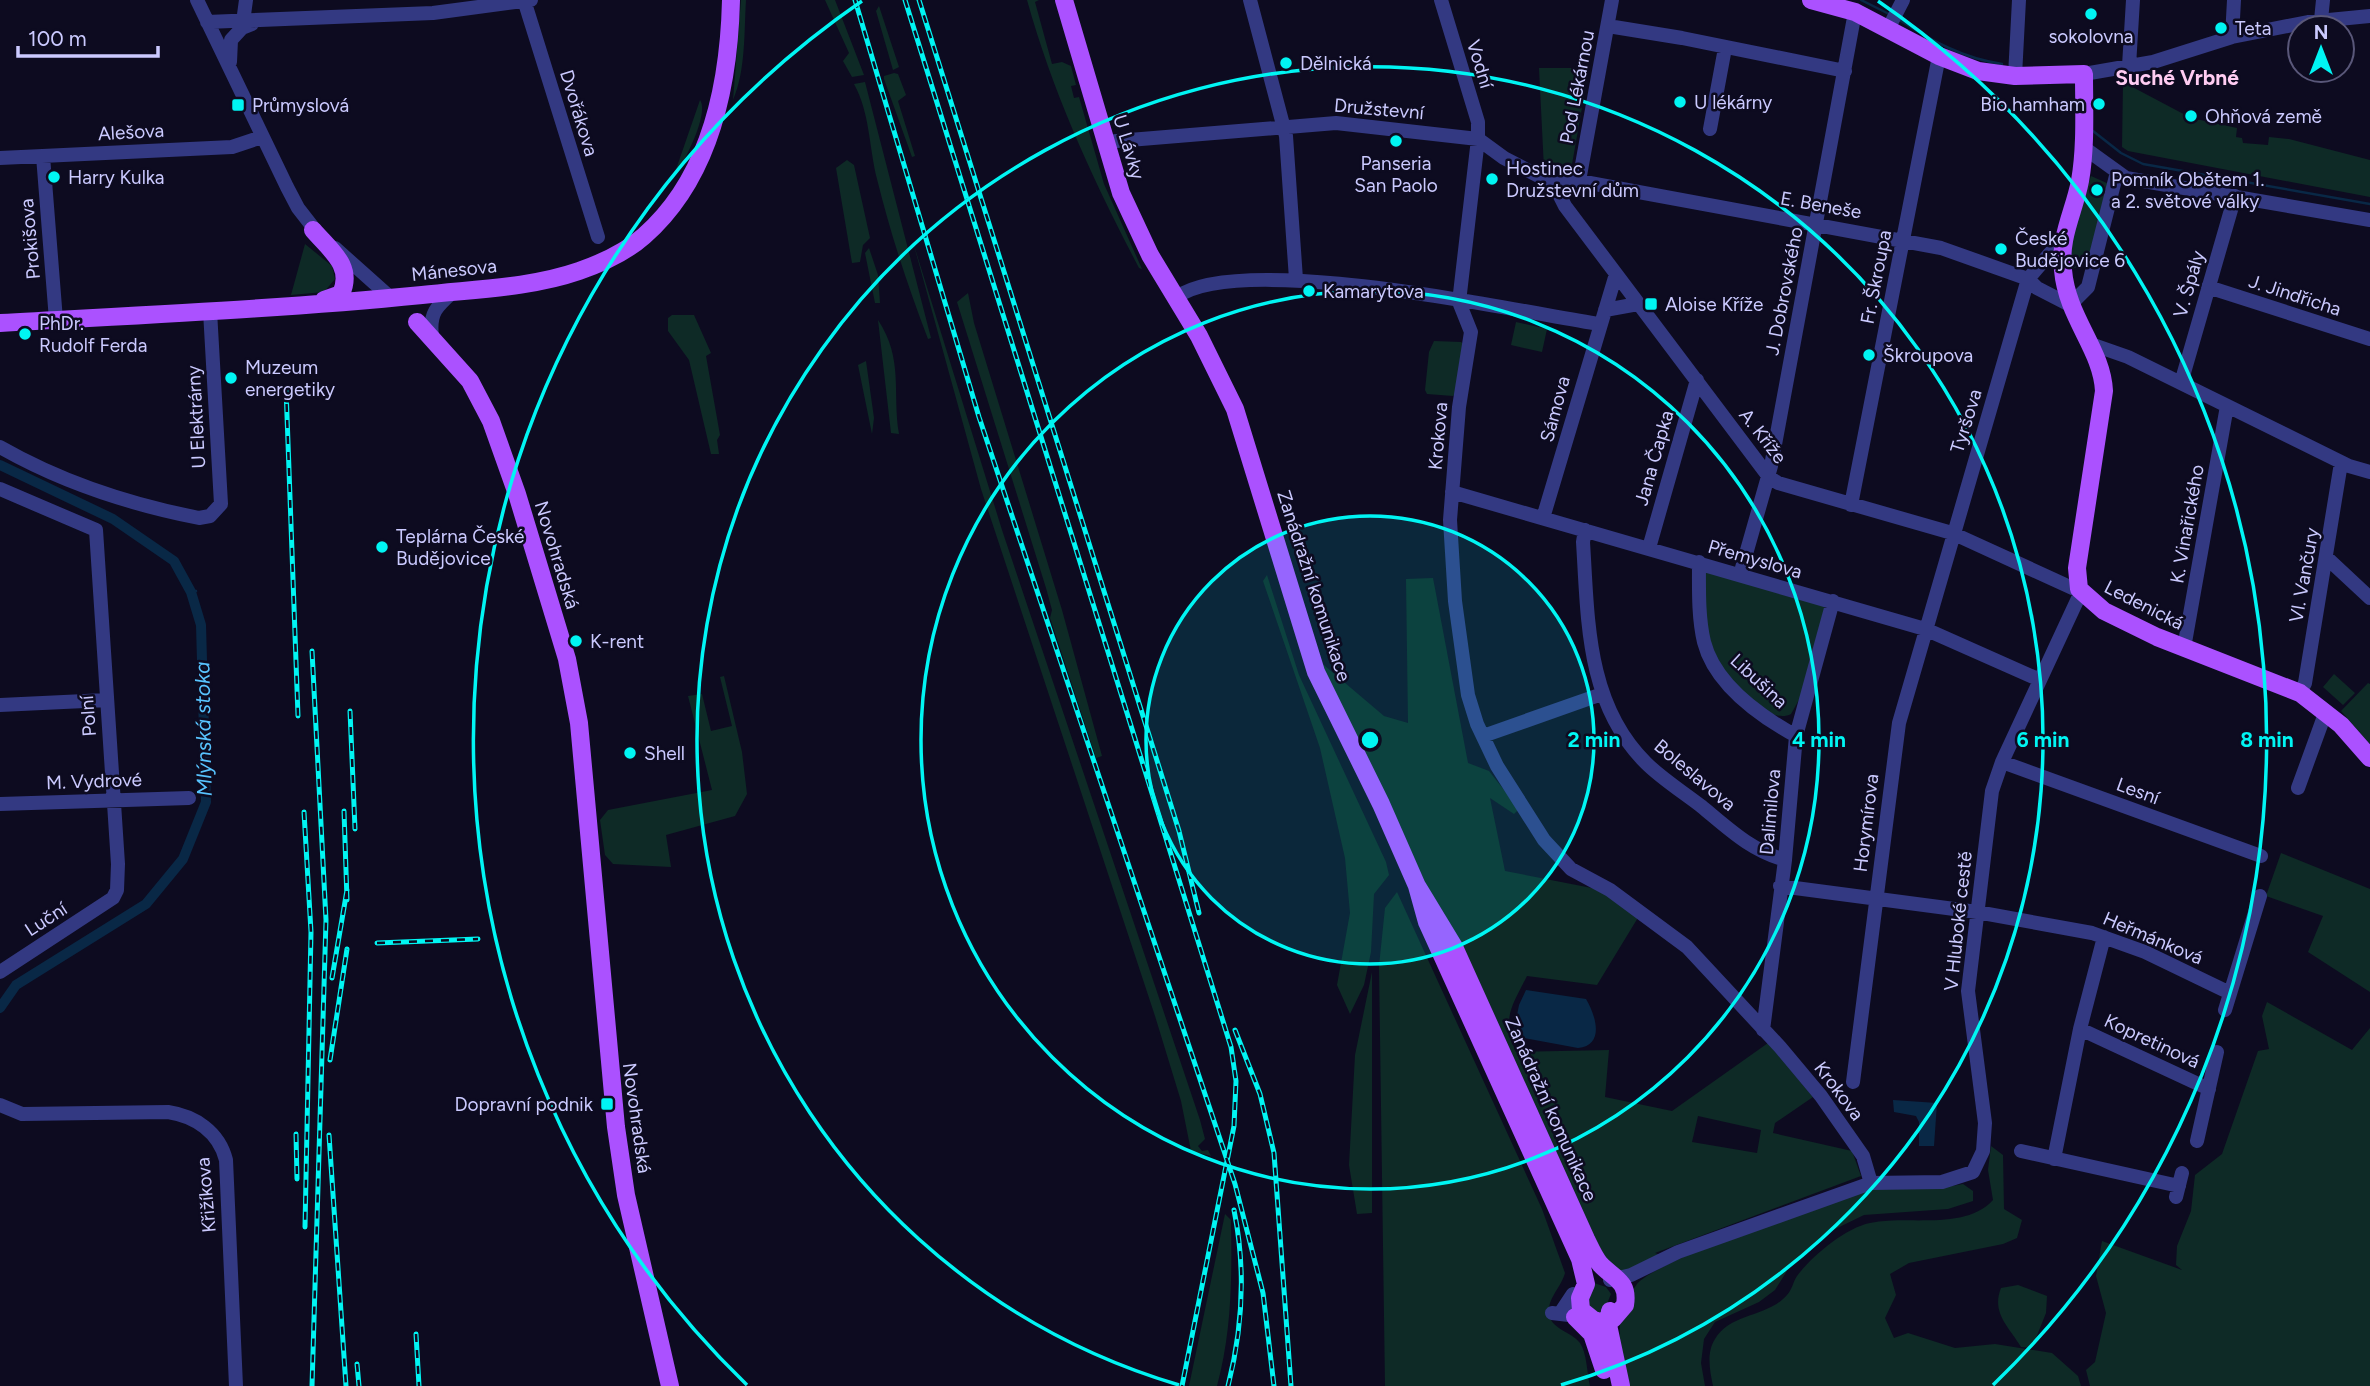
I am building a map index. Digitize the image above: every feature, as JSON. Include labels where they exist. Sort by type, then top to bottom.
[{"type":"main road","name":"Mánesova","points":[[0,323],[210,311],[453,292],[541,281],[578,271],[613,256],[643,237],[671,208],[698,168],[708,145],[725,63],[731,0]]},
{"type":"main road","name":"U Lávky","points":[[1064,0],[1105,142],[1134,225],[1177,297]]},
{"type":"main road","points":[[1811,0],[1855,12],[1895,16],[1939,57],[1978,71],[2015,76],[2084,74]]},
{"type":"main road","name":"Ledenická","points":[[2084,74],[2083,147],[2079,183],[2063,238],[2063,271],[2070,305],[2101,370],[2104,391],[2077,568],[2081,592],[2110,615],[2300,694],[2326,711],[2370,758]]},
{"type":"main road","points":[[310,304],[341,294],[347,278],[344,267],[313,230]]},
{"type":"main road","name":"Zanádražní komunikace","points":[[1177,297],[1235,409],[1316,672],[1381,804],[1417,886],[1427,922],[1593,1269],[1614,1283]]},
{"type":"main road","name":"Novohradská","points":[[391,298],[432,336],[464,373],[484,404],[517,494],[566,659],[579,723],[616,1127],[626,1195],[670,1386]]},
{"type":"main road","name":"Zanádražní komunikace","points":[[1578,1238],[1580,1301],[1584,1316]]},
{"type":"main road","points":[[1579,1286],[1614,1283],[1618,1297],[1584,1316],[1599,1334],[1609,1373],[1621,1386]]},
{"type":"street","name":"Novohradská","points":[[197,0],[298,208],[313,230],[391,298]]},
{"type":"street","points":[[243,22],[246,0]]},
{"type":"street","points":[[207,22],[433,13],[526,0]]},
{"type":"street","name":"Dvořákova","points":[[526,0],[598,237]]},
{"type":"street","points":[[1250,0],[1283,127],[1296,279]]},
{"type":"street","name":"Vodní","points":[[1441,0],[1475,114],[1478,139]]},
{"type":"street","name":"Pod Lékárnou","points":[[1579,181],[1612,0]]},
{"type":"street","points":[[2015,76],[2019,0]]},
{"type":"street","points":[[2129,66],[2133,0]]},
{"type":"street","points":[[2232,37],[2234,0]]},
{"type":"street","name":"J. Dobrovského","points":[[1740,575],[1769,477],[1855,12]]},
{"type":"street","points":[[237,83],[228,49],[231,40],[242,28],[262,21]]},
{"type":"street","points":[[1608,26],[1846,71]]},
{"type":"street","points":[[2084,74],[2153,62],[2232,37],[2286,27]]},
{"type":"street","points":[[1710,128],[1725,48]]},
{"type":"street","name":"Fr. Škroupa","points":[[1851,505],[1939,57]]},
{"type":"street","name":"Družstevní","points":[[1105,142],[1336,123],[1478,139],[1504,158],[1554,184]]},
{"type":"street","name":"Alešova","points":[[0,158],[232,147],[262,137]]},
{"type":"street","name":"Krokova","points":[[1478,139],[1459,302],[1471,332],[1459,407],[1450,520],[1455,601],[1468,695],[1483,736],[1497,766],[1544,840],[1571,869],[1610,890],[1687,947],[1821,1096],[1863,1156],[1871,1183]]},
{"type":"street","points":[[2083,147],[2126,178],[2370,220]]},
{"type":"street","name":"Prokišova","points":[[43,156],[56,320]]},
{"type":"street","points":[[2070,305],[2090,283],[2118,172]]},
{"type":"street","name":"E. Beneše","points":[[1554,184],[1579,181],[1941,248],[2028,279],[2037,288],[2070,305]]},
{"type":"street","name":"A. Kříže","points":[[1554,184],[1566,206],[1769,477],[1778,483],[1952,533],[2081,592]]},
{"type":"street","name":"V. Špály","points":[[2181,383],[2235,196]]},
{"type":"street","name":"Ledenická","points":[[2028,279],[2063,238]]},
{"type":"street","name":"Sámova","points":[[1543,518],[1616,274]]},
{"type":"street","points":[[1177,297],[1186,290],[1211,283],[1296,279],[1459,302],[1602,317],[1638,304]]},
{"type":"street","name":"Tyršova","points":[[1952,533],[2028,279]]},
{"type":"street","name":"J. Jindřicha","points":[[2208,287],[2370,339]]},
{"type":"street","points":[[432,336],[430,321],[433,311],[453,292]]},
{"type":"street","name":"U Elektrárny","points":[[0,447],[31,465],[110,498],[199,518],[210,516],[220,504],[210,311]]},
{"type":"street","points":[[2088,344],[2128,357],[2341,463],[2370,472]]},
{"type":"street","name":"Jana Čapka","points":[[1649,548],[1697,380]]},
{"type":"street","name":"K. Vinařického","points":[[2184,648],[2227,406]]},
{"type":"street","name":"Vl. Vančury","points":[[2300,694],[2327,558],[2341,463]]},
{"type":"street","name":"Polní","points":[[0,489],[96,530],[117,864],[117,890],[113,898]]},
{"type":"street","name":"Přemyslova","points":[[1452,492],[1925,629],[2040,680]]},
{"type":"street","name":"Boleslavova","points":[[1585,530],[1583,542],[1591,648],[1602,694],[1620,729],[1645,762],[1759,852],[1785,860]]},
{"type":"street","name":"Horymírova","points":[[1853,1082],[1899,723],[1952,533]]},
{"type":"street","points":[[2327,558],[2370,598]]},
{"type":"street","name":"Libušina","points":[[1699,562],[1703,636],[1714,666],[1749,704],[1796,736]]},
{"type":"street","name":"V Hluboké cestě","points":[[1614,1283],[1678,1252],[1871,1183],[1947,1182],[1973,1172],[1980,1160],[1984,1142],[1984,1104],[1968,991],[1991,798],[2002,762],[2081,592]]},
{"type":"street","name":"Dalimilova","points":[[1763,1030],[1785,860],[1796,736],[1833,601]]},
{"type":"street","points":[[1483,736],[1602,694]]},
{"type":"street","points":[[0,705],[106,699]]},
{"type":"street","points":[[2298,788],[2326,711]]},
{"type":"street","name":"Lesní","points":[[2002,762],[2261,856]]},
{"type":"street","name":"M. Vydrové","points":[[0,804],[189,798]]},
{"type":"street","name":"Heřmánková","points":[[1780,886],[1977,912],[2104,937],[2145,952],[2230,993]]},
{"type":"street","points":[[2225,1010],[2259,896]]},
{"type":"street","name":"Luční","points":[[0,972],[113,898]]},
{"type":"street","name":"Kopretinová","points":[[2053,1159],[2080,1029],[2104,937]]},
{"type":"street","name":"Kopretinová","points":[[2080,1029],[2209,1089]]},
{"type":"street","points":[[2197,1141],[2217,1052]]},
{"type":"street","name":"Křižíkova","points":[[0,1105],[22,1114],[177,1113],[199,1123],[220,1143],[226,1160],[236,1386]]},
{"type":"street","points":[[2021,1151],[2179,1185]]},
{"type":"green space","points":[[741,0],[746,0],[744,51],[733,100]]},
{"type":"green space","points":[[825,0],[835,0],[864,75],[852,77],[843,61],[849,53]]},
{"type":"green space","points":[[1027,0],[1039,0],[1035,2],[1052,64],[1062,62],[1071,66],[1076,85],[1071,86],[1074,98],[1079,97],[1104,184],[1142,269],[1122,236],[1076,137],[1049,69]]},
{"type":"green space","points":[[879,6],[899,67],[893,70],[876,11]]},
{"type":"green space","points":[[1539,68],[1589,68],[1571,170],[1559,172],[1544,169]]},
{"type":"green space","points":[[898,74],[906,95],[898,101],[915,156],[912,157],[884,79],[884,76]]},
{"type":"green space","points":[[865,82],[931,338],[928,339],[913,300],[877,179],[866,118],[854,84]]},
{"type":"green space","points":[[2123,82],[2191,118],[2237,128],[2236,137],[2242,138],[2243,143],[2268,145],[2269,137],[2289,139],[2370,160],[2370,197],[2128,151],[2122,147]]},
{"type":"green space","points":[[700,100],[702,107],[698,128],[672,181]]},
{"type":"green space","points":[[847,160],[854,165],[870,238],[863,245],[860,262],[852,263],[836,168]]},
{"type":"green space","points":[[2091,176],[2109,184],[2087,264],[2072,269],[2073,233]]},
{"type":"green space","points":[[913,242],[1002,530],[1200,1120],[1205,1139],[1198,1146],[1202,1151],[1208,1150],[1211,1156],[1191,1151],[1181,1101],[1155,1016],[981,489]]},
{"type":"green space","points":[[305,244],[332,266],[335,279],[324,292],[291,295]]},
{"type":"green space","points":[[869,248],[878,275],[880,303],[875,303],[865,253]]},
{"type":"green space","points":[[968,293],[974,323],[1062,610],[1102,756],[1096,758],[1050,618],[1052,610],[1046,588],[957,302]]},
{"type":"green space","points":[[672,315],[694,315],[711,353],[706,356],[720,435],[717,440],[719,454],[711,454],[689,360],[668,331],[668,318]]},
{"type":"green space","points":[[878,320],[886,334],[894,362],[899,434],[891,433]]},
{"type":"green space","points":[[1516,322],[1547,329],[1542,352],[1511,345]]},
{"type":"green space","points":[[1434,341],[1461,342],[1465,346],[1456,393],[1453,396],[1427,394],[1425,390],[1429,352]]},
{"type":"green space","points":[[866,361],[874,418],[872,434],[858,365]]},
{"type":"green space","points":[[1701,570],[1825,606],[1800,698],[1791,714],[1780,716],[1756,704],[1732,680],[1714,656],[1705,629]]},
{"type":"green space","points":[[1267,575],[1299,675],[1386,862],[1389,875],[1374,894],[1371,952],[1364,985],[1350,1014],[1337,985],[1350,913],[1345,858],[1320,748],[1263,581]]},
{"type":"green space","points":[[1433,578],[1468,763],[1489,771],[1519,809],[1514,814],[1490,798],[1505,871],[1607,891],[1639,916],[1597,985],[1527,976],[1510,1013],[1509,1030],[1516,1052],[1609,1050],[1605,1097],[1672,1111],[1768,1043],[1813,1097],[1775,1123],[1773,1133],[1852,1151],[1861,1176],[1655,1253],[1663,1256],[1623,1274],[1604,1262],[1444,913],[1431,894],[1318,660],[1384,716],[1408,723],[1406,579]],"holes":[[[1698,1116],[1761,1130],[1757,1153],[1692,1142]]]},
{"type":"green space","points":[[2334,674],[2355,693],[2343,705],[2323,687]]},
{"type":"green space","points":[[724,676],[742,752],[747,794],[735,816],[666,835],[671,867],[613,864],[605,855],[600,820],[608,810],[712,790],[688,696],[702,694],[711,731],[732,726],[720,677]]},
{"type":"green space","points":[[2370,684],[2370,744],[2341,711]]},
{"type":"green space","points":[[2281,853],[2370,889],[2370,992],[2308,952],[2323,916],[2266,896]]},
{"type":"green space","points":[[1397,892],[1542,1209],[1565,1273],[1550,1303],[1550,1318],[1558,1328],[1580,1343],[1590,1386],[1385,1386],[1379,966],[1385,908]]},
{"type":"green space","points":[[1372,972],[1372,1213],[1357,1214],[1349,1165],[1355,1055]]},
{"type":"green space","points":[[2267,1002],[2352,1050],[2370,1028],[2370,1386],[2090,1386],[2086,1370],[2095,1362],[2106,1313],[2096,1276],[2102,1241],[2182,1270],[2176,1265],[2177,1246],[2191,1211],[2195,1175],[2222,1154],[2258,1051],[2269,1049],[2262,1016]]},
{"type":"green space","points":[[1991,1146],[2003,1155],[2004,1209],[2022,1220],[2017,1238],[2003,1244],[1909,1263],[1890,1274],[1896,1295],[1885,1318],[1894,1338],[1908,1333],[1955,1348],[1995,1344],[2052,1353],[2078,1376],[2081,1386],[1713,1386],[1710,1350],[1715,1339],[1730,1324],[1779,1302],[1789,1293],[1803,1268],[1840,1237],[1870,1223],[1967,1216],[1981,1210],[1993,1200],[1988,1170]]},
{"type":"green space","points":[[1963,1184],[1973,1191],[1973,1201],[1948,1209],[1864,1215],[1827,1233],[1790,1266],[1775,1290],[1759,1302],[1715,1322],[1704,1339],[1701,1363],[1705,1386],[1627,1386],[1620,1346],[1623,1309],[1637,1284],[1652,1273],[1755,1228],[1864,1191],[1884,1187],[1943,1187]]},
{"type":"green space","points":[[1225,1214],[1231,1220],[1231,1283],[1222,1365],[1217,1386],[1189,1386]]},
{"type":"green space","points":[[1594,1283],[1606,1287],[1611,1294],[1602,1316],[1590,1311],[1587,1298]]},
{"type":"green space","points":[[2018,1285],[2047,1296],[2046,1313],[2032,1348],[2021,1347],[2007,1326],[1998,1305],[2001,1288]]},
{"type":"water","points":[[1526,990],[1586,999],[1595,1021],[1595,1036],[1592,1041],[1587,1046],[1578,1048],[1513,1036],[1519,1005]]},
{"type":"water","points":[[1893,1100],[1937,1103],[1934,1146],[1919,1146],[1919,1122],[1916,1116],[1894,1112]]},
{"type":"waterway","points":[[1861,0],[1889,14]]},
{"type":"waterway","points":[[1898,19],[1948,48],[1974,58],[2002,64]]},
{"type":"waterway","points":[[2093,131],[2121,153],[2143,164],[2370,204]]},
{"type":"waterway","name":"Mlýnská stoka","points":[[0,465],[113,519],[174,561],[191,592],[201,625],[206,802],[183,859],[146,904],[16,985],[0,1008]]},
{"type":"waterway","name":"Mlýnská stoka","points":[[191,592],[196,591]]},
{"type":"railway","points":[[855,0],[979,417],[1235,1184],[1263,1293],[1274,1386]]},
{"type":"railway","points":[[905,0],[1231,1047],[1236,1081],[1234,1126],[1182,1386]]},
{"type":"railway","points":[[919,0],[1179,831],[1199,913]]},
{"type":"railway","points":[[286,388],[298,716]]},
{"type":"railway","points":[[312,651],[326,920],[312,1386]]},
{"type":"railway","points":[[350,711],[355,829]]},
{"type":"railway","points":[[344,811],[347,900]]},
{"type":"railway","points":[[304,812],[311,932],[305,1227]]},
{"type":"railway","points":[[332,978],[347,890]]},
{"type":"railway","points":[[377,943],[478,939]]},
{"type":"railway","points":[[330,1060],[347,949]]},
{"type":"railway","points":[[1235,1030],[1260,1094],[1274,1153],[1291,1386]]},
{"type":"railway","points":[[296,1134],[297,1179]]},
{"type":"railway","points":[[329,1135],[346,1386]]},
{"type":"railway","points":[[1228,1386],[1237,1342],[1241,1298],[1240,1254],[1234,1210]]},
{"type":"railway","points":[[416,1334],[419,1386]]},
{"type":"railway","points":[[357,1364],[359,1386]]},
{"type":"place","name":"sokolovna","points":[[2091,14]]},
{"type":"place","name":"Teta","points":[[2221,28]]},
{"type":"place","name":"Dělnická","points":[[1286,63]]},
{"type":"place","name":"U lékárny","points":[[1680,102]]},
{"type":"place","name":"Bio hamham","points":[[2099,104]]},
{"type":"place","name":"Průmyslová","points":[[238,105]]},
{"type":"place","name":"Ohňová země","points":[[2191,116]]},
{"type":"place","name":"Panseria San Paolo","points":[[1396,141]]},
{"type":"place","name":"Harry Kulka","points":[[54,177]]},
{"type":"place","name":"Hostinec Družstevní dům","points":[[1492,179]]},
{"type":"place","name":"Pomník Obětem 1. a 2. světové války","points":[[2097,190]]},
{"type":"place","name":"České Budějovice 6","points":[[2001,249]]},
{"type":"place","name":"Kamarytova","points":[[1309,291]]},
{"type":"place","name":"Aloise Kříže","points":[[1651,304]]},
{"type":"place","name":"PhDr. Rudolf Ferda","points":[[25,334]]},
{"type":"place","name":"Škroupova","points":[[1869,355]]},
{"type":"place","name":"Muzeum energetiky","points":[[231,378]]},
{"type":"place","name":"Teplárna České Budějovice","points":[[382,547]]},
{"type":"place","name":"K-rent","points":[[576,641]]},
{"type":"place","name":"Shell","points":[[630,753]]},
{"type":"place","name":"Dopravní podnik","points":[[607,1104]]},
{"type":"district","name":"Suché Vrbné","points":[[2177,77]]}]
